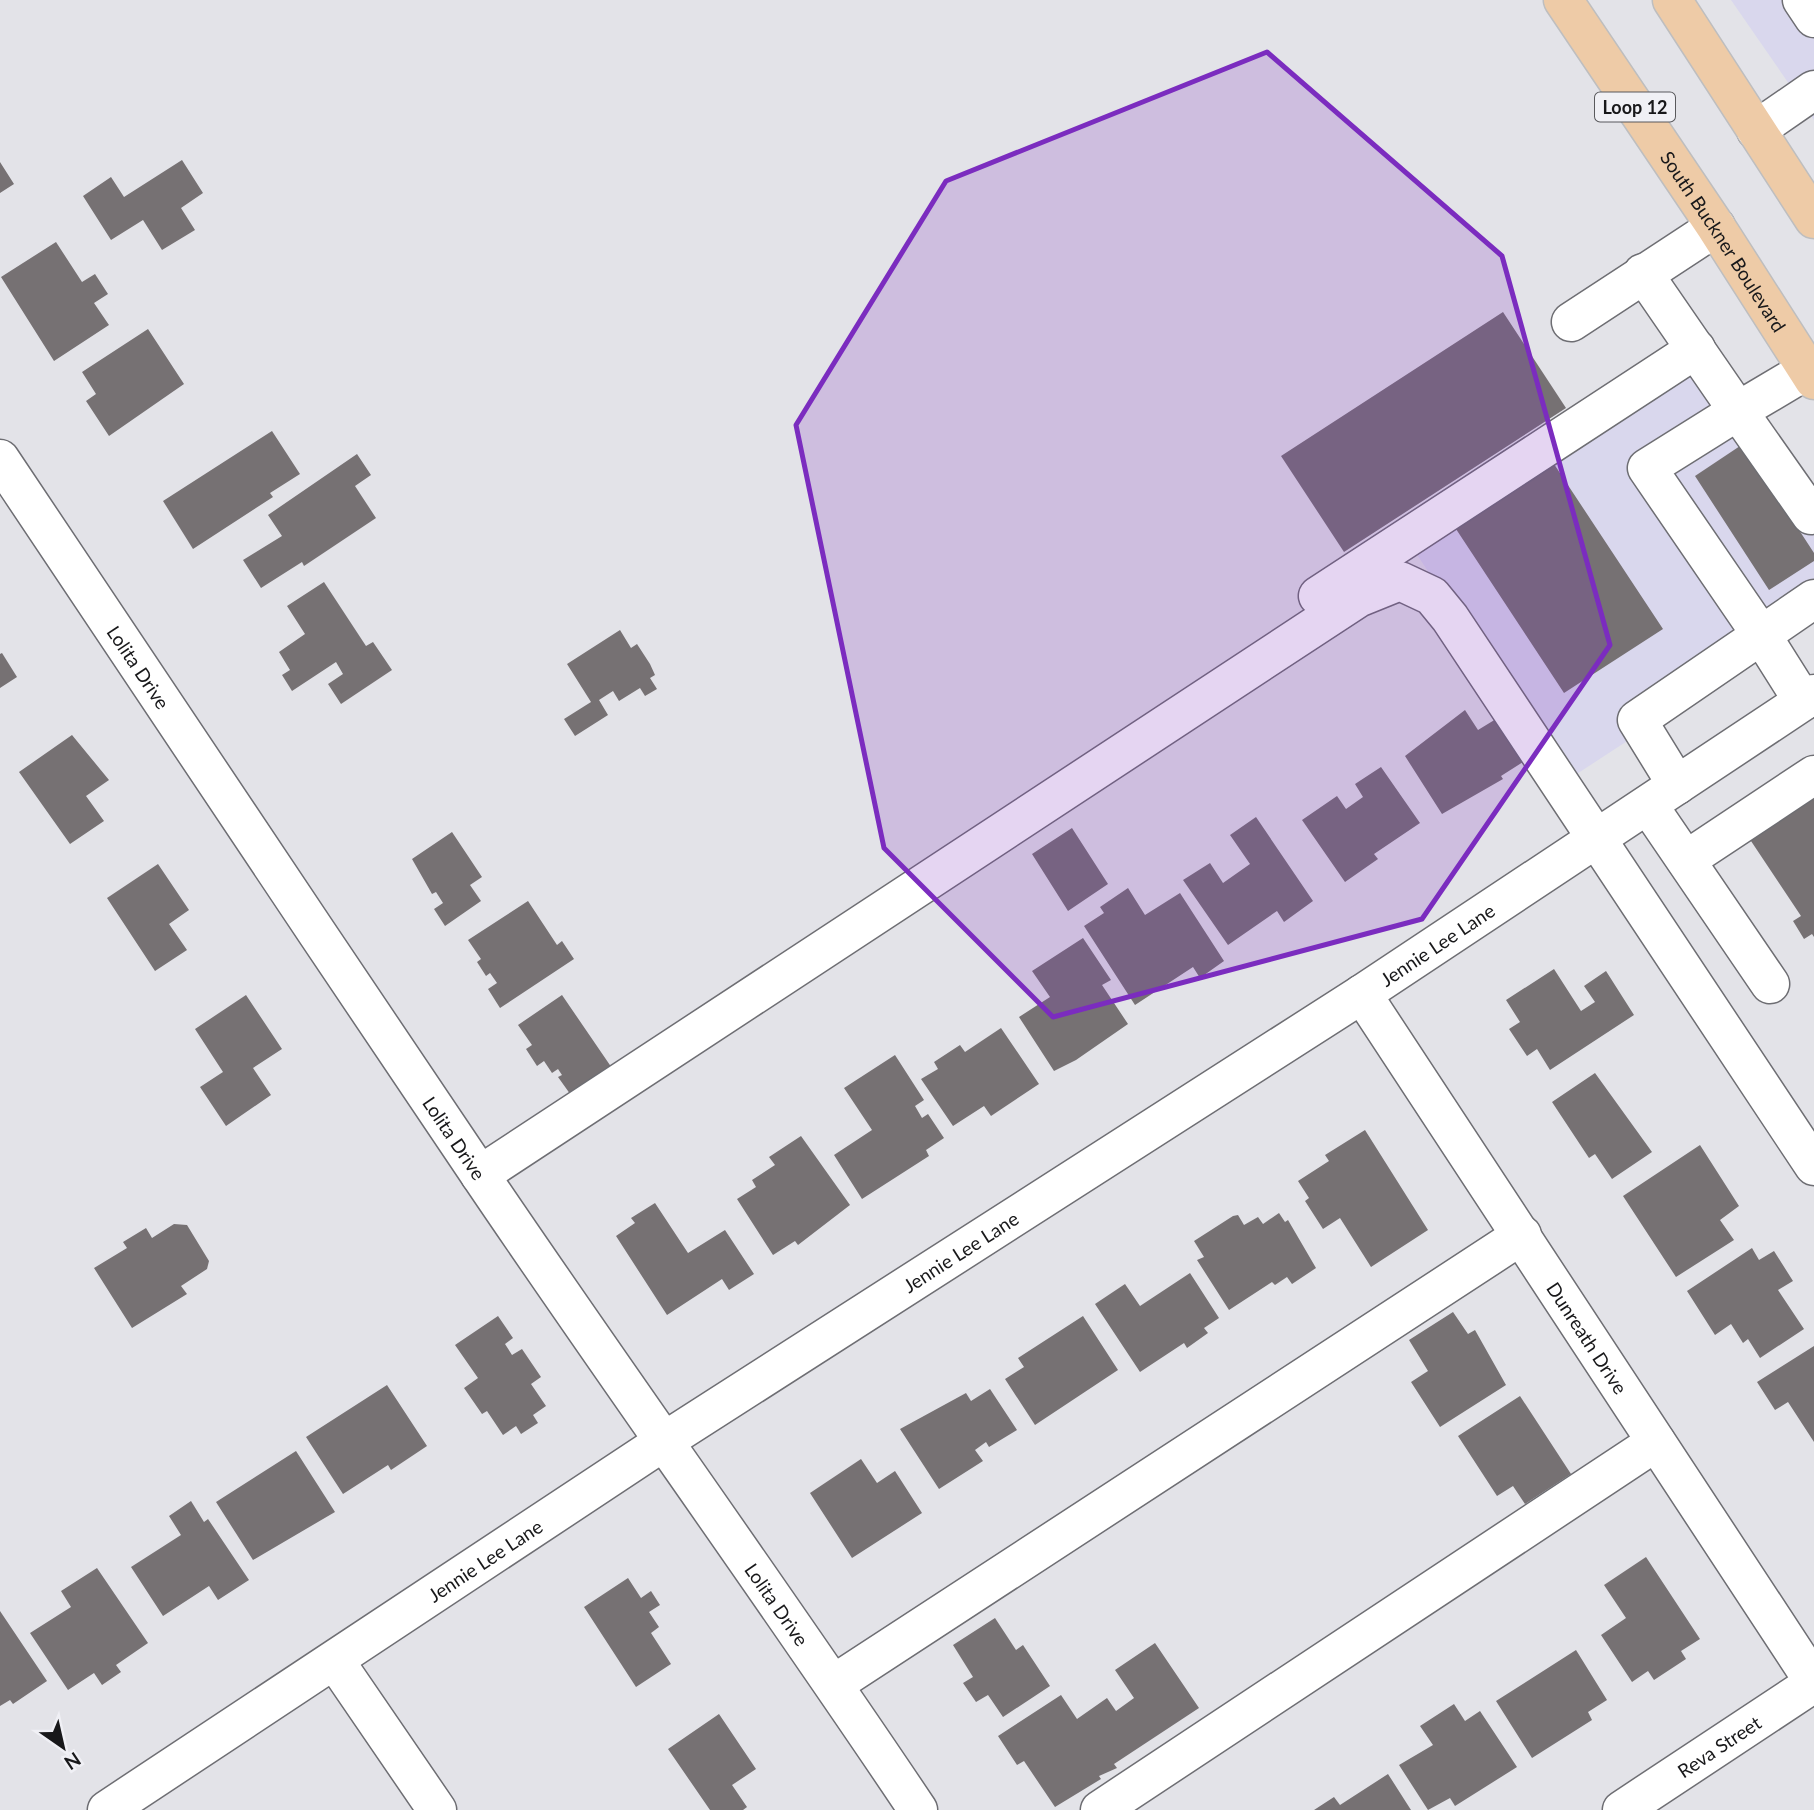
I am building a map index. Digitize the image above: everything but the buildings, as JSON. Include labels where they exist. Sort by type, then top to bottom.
[{"type":"main road","name":"South Buckner Boulevard","points":[[1563,0],[1812,372]]},
{"type":"main road","points":[[1672,0],[1814,219]]},
{"type":"street","points":[[1802,0],[1814,18]]},
{"type":"street","points":[[1756,130],[1814,90]]},
{"type":"street","points":[[1571,322],[1716,227]]},
{"type":"street","points":[[1643,273],[1813,516]]},
{"type":"street","points":[[1318,596],[1696,349]]},
{"type":"street","points":[[1809,697],[1762,636],[1647,468],[1738,411],[1812,372]]},
{"type":"street","name":"Lolita Drive","points":[[0,459],[480,1175],[663,1442],[834,1684],[918,1810]]},
{"type":"street","points":[[480,1175],[1358,598],[1400,582],[1432,596],[1450,618],[1814,1166]]},
{"type":"street","points":[[1770,984],[1686,860],[1637,720],[1814,599]]},
{"type":"street","name":"Jennie Lee Lane","points":[[107,1810],[663,1442],[1362,994],[1809,697]]},
{"type":"street","points":[[1686,860],[1814,775]]},
{"type":"street","name":"Dunreath Drive","points":[[1362,994],[1522,1234],[1814,1683]]},
{"type":"street","points":[[834,1684],[1522,1234]]},
{"type":"street","points":[[1100,1810],[1656,1442]]},
{"type":"street","points":[[335,1661],[437,1810]]},
{"type":"street","name":"Reva Street","points":[[1622,1810],[1814,1683]]},
{"type":"highlighted area","points":[[1267,52],[1502,256],[1610,645],[1422,919],[1053,1017],[884,848],[796,425],[946,181]]},
{"type":"shaded area","points":[[1731,0],[1814,0],[1814,120]]},
{"type":"shaded area","points":[[1715,344],[1814,496],[1814,619],[1566,781],[1410,544]]}]
